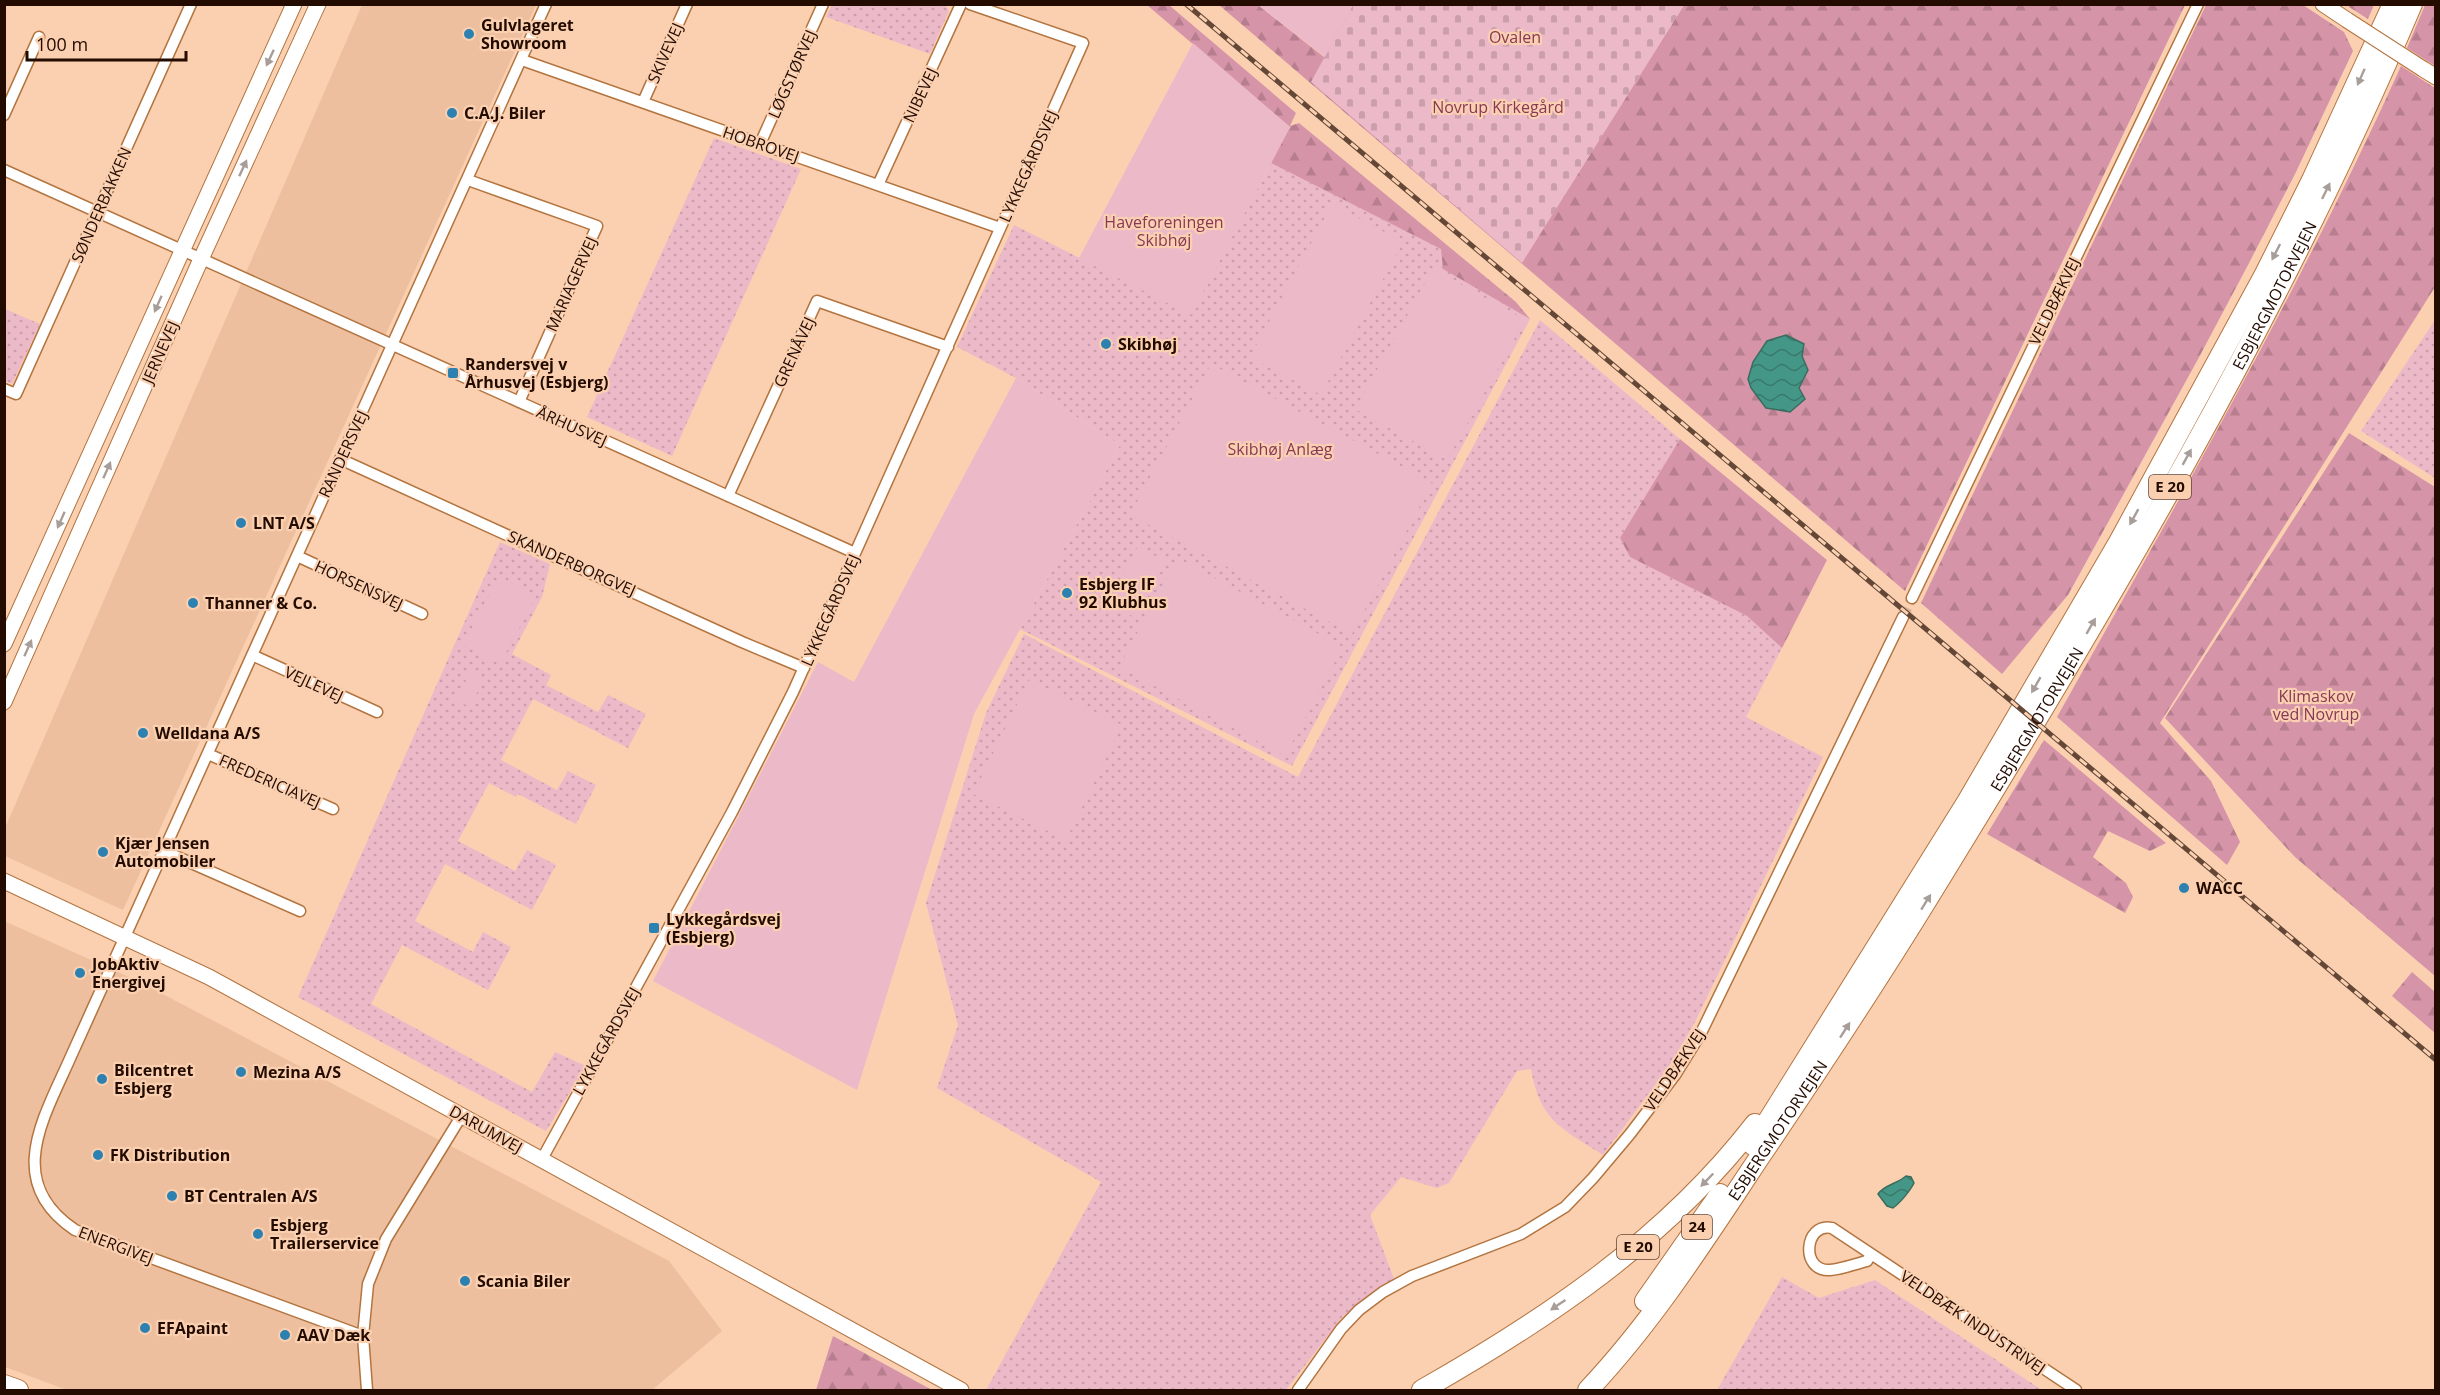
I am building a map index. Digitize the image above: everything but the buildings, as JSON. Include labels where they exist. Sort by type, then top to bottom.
[{"type":"highway","name":"ESBJERGMOTORVEJEN","points":[[1571,1390],[1627,1326],[1756,1141],[1967,802],[2131,522],[2270,263],[2312,180],[2393,4]]},
{"type":"highway","name":"ESBJERGMOTORVEJEN","points":[[1588,1390],[1613,1363],[1685,1271],[1823,1065],[2002,777],[2135,550],[2281,281],[2368,103],[2412,4]]},
{"type":"highway","name":"E 20","points":[[1422,1390],[1561,1304],[1666,1222],[1740,1144],[1809,1053]]},
{"type":"highway","points":[[1605,1390],[1685,1271]]},
{"type":"highway","points":[[4,1385],[18,1390]]},
{"type":"main road","points":[[192,255],[223,185],[223,161],[294,4]]},
{"type":"main road","name":"JERNEVEJ","points":[[4,644],[192,255],[318,4]]},
{"type":"main road","points":[[2323,4],[2429,73]]},
{"type":"main road","name":"JERNEVEJ","points":[[4,702],[165,339],[192,255]]},
{"type":"main road","name":"DARUMVEJ","points":[[4,881],[209,977],[961,1390]]},
{"type":"street","name":"SØNDERBAKKEN","points":[[4,389],[16,394],[191,4]]},
{"type":"street","name":"RANDERSVEJ","points":[[126,937],[546,4]]},
{"type":"street","name":"SKIVEVEJ","points":[[643,102],[687,4]]},
{"type":"street","name":"LØGSTØRVEJ","points":[[760,144],[823,4]]},
{"type":"street","name":"NIBEVEJ","points":[[878,185],[961,4]]},
{"type":"street","name":"LYKKEGÅRDSVEJ","points":[[542,1160],[738,802],[804,668],[1083,43],[970,4]]},
{"type":"street","name":"VELDBÆKVEJ","points":[[1912,598],[2198,4]]},
{"type":"street","points":[[4,115],[39,37]]},
{"type":"street","name":"HOBROVEJ","points":[[522,60],[1000,228]]},
{"type":"street","name":"ÅRHUSVEJ","points":[[4,170],[855,553]]},
{"type":"street","name":"MARIAGERVEJ","points":[[468,180],[597,226],[519,402]]},
{"type":"street","name":"GRENÅVEJ","points":[[728,496],[817,301],[948,346]]},
{"type":"street","name":"SKANDERBORGVEJ","points":[[340,459],[804,668]]},
{"type":"street","name":"HORSENSVEJ","points":[[297,556],[422,614]]},
{"type":"street","name":"VELDBÆKVEJ","points":[[1298,1390],[1341,1329],[1359,1310],[1383,1292],[1412,1276],[1521,1234],[1565,1207],[1630,1134],[1675,1075],[1701,1033],[1902,617]]},
{"type":"street","name":"VEJLEVEJ","points":[[252,655],[376,712]]},
{"type":"street","name":"FREDERICIAVEJ","points":[[208,754],[333,809]]},
{"type":"street","points":[[164,850],[300,911]]},
{"type":"street","name":"ENERGIVEJ","points":[[126,937],[39,1129],[33,1159],[34,1174],[45,1201],[63,1222],[75,1230],[363,1336]]},
{"type":"street","points":[[367,1390],[363,1336],[368,1284],[386,1239],[462,1115]]},
{"type":"street","name":"VELDBÆK INDUSTRIVEJ","points":[[1871,1254],[1867,1261],[1830,1270],[1815,1265],[1810,1259],[1808,1246],[1816,1232],[1827,1227],[1871,1254],[2076,1390]]},
{"type":"shaded area","points":[[362,5],[536,5],[123,910],[5,856],[5,828]]},
{"type":"shaded area","points":[[4,921],[138,981],[669,1261],[722,1331],[652,1390],[67,1390],[5,1367]]},
{"type":"green space","points":[[832,4],[945,5],[949,11],[930,54],[826,17]]},
{"type":"green space","points":[[2351,4],[2374,5],[2368,19],[2349,7]]},
{"type":"green space","points":[[1147,5],[1169,5],[1296,113],[1290,126],[1299,123],[1516,302],[1530,319],[1443,269],[1441,249],[1271,163],[1290,127]]},
{"type":"green space","points":[[1219,5],[1258,5],[1324,57],[1353,5],[1439,5],[1550,218],[1684,5],[2185,5],[1905,591]]},
{"type":"green space","points":[[1258,5],[1353,5],[1325,57]]},
{"type":"green space","name":"Novrup Kirkegård","points":[[1353,5],[1684,5],[1522,263],[1311,82]]},
{"type":"green space","points":[[2206,5],[2303,5],[2344,32],[2353,51],[2296,172],[2248,265],[2068,595],[2002,674],[1921,603]]},
{"type":"green space","points":[[2425,5],[2435,5],[2435,66],[2407,48]]},
{"type":"green space","name":"Haveforeningen Skibhøj","points":[[1193,43],[1290,127],[1191,315],[1079,258]]},
{"type":"green space","points":[[2401,66],[2435,88],[2435,287],[2160,723],[2211,781],[2240,842],[2227,865],[2057,717],[2192,476],[2279,314],[2322,232]]},
{"type":"green space","points":[[714,138],[801,169],[672,456],[587,417]]},
{"type":"green space","name":"Skibhøj Anlæg","points":[[1271,163],[1442,249],[1444,269],[1530,319],[1292,766],[1020,629],[1120,445],[1016,378],[957,347],[1014,225],[1191,314]]},
{"type":"green space","points":[[1332,204],[1403,242],[1321,395],[1250,357]]},
{"type":"green space","points":[[1433,269],[1525,320],[1447,460],[1355,409]]},
{"type":"green space","points":[[5,309],[40,324],[12,384],[5,381]]},
{"type":"green space","points":[[1540,320],[1680,439],[1620,538],[1630,557],[1747,616],[1782,648],[1746,717],[1823,757],[1695,1022],[1670,1065],[1603,1155],[1565,1130],[1547,1113],[1540,1101],[1531,1069],[1517,1071],[1449,1183],[1437,1188],[1401,1177],[1370,1215],[1394,1279],[1343,1316],[1286,1390],[986,1390],[1101,1182],[937,1088],[958,1025],[926,903],[986,713],[1024,634],[1298,777]]},
{"type":"green space","points":[[2435,320],[2435,478],[2361,431]]},
{"type":"green space","points":[[1211,364],[1432,483],[1352,634],[1130,515]]},
{"type":"green space","points":[[1016,378],[1120,445],[974,714],[857,1090],[653,981],[818,662],[854,682]]},
{"type":"green space","name":"Klimaskov ved Novrup","points":[[2349,433],[2435,487],[2435,976],[2295,857],[2165,718]]},
{"type":"green space","points":[[1680,439],[1827,560],[1782,648],[1747,616],[1630,557],[1620,538]]},
{"type":"green space","points":[[500,542],[550,564],[542,597],[512,654],[551,675],[546,685],[598,712],[608,695],[646,714],[628,748],[533,699],[501,760],[557,790],[568,771],[596,785],[576,824],[518,794],[516,797],[489,783],[458,841],[515,871],[527,850],[556,865],[532,910],[445,864],[415,921],[473,952],[483,932],[511,947],[488,990],[402,945],[371,1004],[532,1092],[555,1052],[586,1066],[546,1131],[298,997]]},
{"type":"green space","points":[[1138,546],[1166,562],[1136,618],[1108,603]]},
{"type":"green space","points":[[1177,558],[1343,647],[1285,756],[1119,667]]},
{"type":"green space","points":[[499,576],[536,596],[500,664],[463,645]]},
{"type":"green space","points":[[470,672],[484,679],[470,707],[456,700]]},
{"type":"green space","points":[[1029,680],[1122,725],[1066,840],[973,794]]},
{"type":"green space","points":[[2044,740],[2166,843],[2150,851],[2108,831],[2093,857],[2126,883],[2133,897],[2125,913],[1987,834]]},
{"type":"green space","points":[[2412,972],[2435,992],[2435,1033],[2392,996]]},
{"type":"green space","points":[[1782,1277],[1819,1298],[1875,1280],[2042,1390],[1717,1390]]},
{"type":"green space","points":[[833,1336],[932,1390],[816,1390]]},
{"type":"water","points":[[1786,335],[1804,344],[1802,356],[1808,370],[1799,388],[1805,399],[1790,412],[1766,408],[1751,388],[1748,379],[1753,362],[1767,341]]},
{"type":"water","points":[[1906,1176],[1911,1177],[1914,1183],[1893,1208],[1887,1206],[1878,1194]]},
{"type":"tunnel","points":[[1903,617],[1912,598]]},
{"type":"railway","points":[[1186,4],[2436,1060]]},
{"type":"place","name":"Gulvlageret Showroom","points":[[469,34]]},
{"type":"place","name":"C.A.J. Biler","points":[[452,113]]},
{"type":"place","name":"Skibhøj","points":[[1106,344]]},
{"type":"place","name":"Randersvej v Århusvej (Esbjerg)","points":[[453,373]]},
{"type":"place","name":"LNT A/S","points":[[241,523]]},
{"type":"place","name":"Esbjerg IF 92 Klubhus","points":[[1067,593]]},
{"type":"place","name":"Thanner & Co.","points":[[193,603]]},
{"type":"place","name":"Welldana A/S","points":[[143,733]]},
{"type":"place","name":"Kjær Jensen Automobiler","points":[[103,852]]},
{"type":"place","name":"WACC","points":[[2184,888]]},
{"type":"place","name":"Lykkegårdsvej (Esbjerg)","points":[[654,928]]},
{"type":"place","name":"JobAktiv Energivej","points":[[80,973]]},
{"type":"place","name":"Mezina A/S","points":[[241,1072]]},
{"type":"place","name":"Bilcentret Esbjerg","points":[[102,1079]]},
{"type":"place","name":"FK Distribution","points":[[98,1155]]},
{"type":"place","name":"BT Centralen A/S","points":[[172,1196]]},
{"type":"place","name":"Esbjerg Trailerservice","points":[[258,1234]]},
{"type":"place","name":"Scania Biler","points":[[465,1281]]},
{"type":"place","name":"EFApaint","points":[[145,1328]]},
{"type":"place","name":"AAV Dæk","points":[[285,1335]]},
{"type":"park label","name":"Ovalen","points":[[1515,37]]}]
